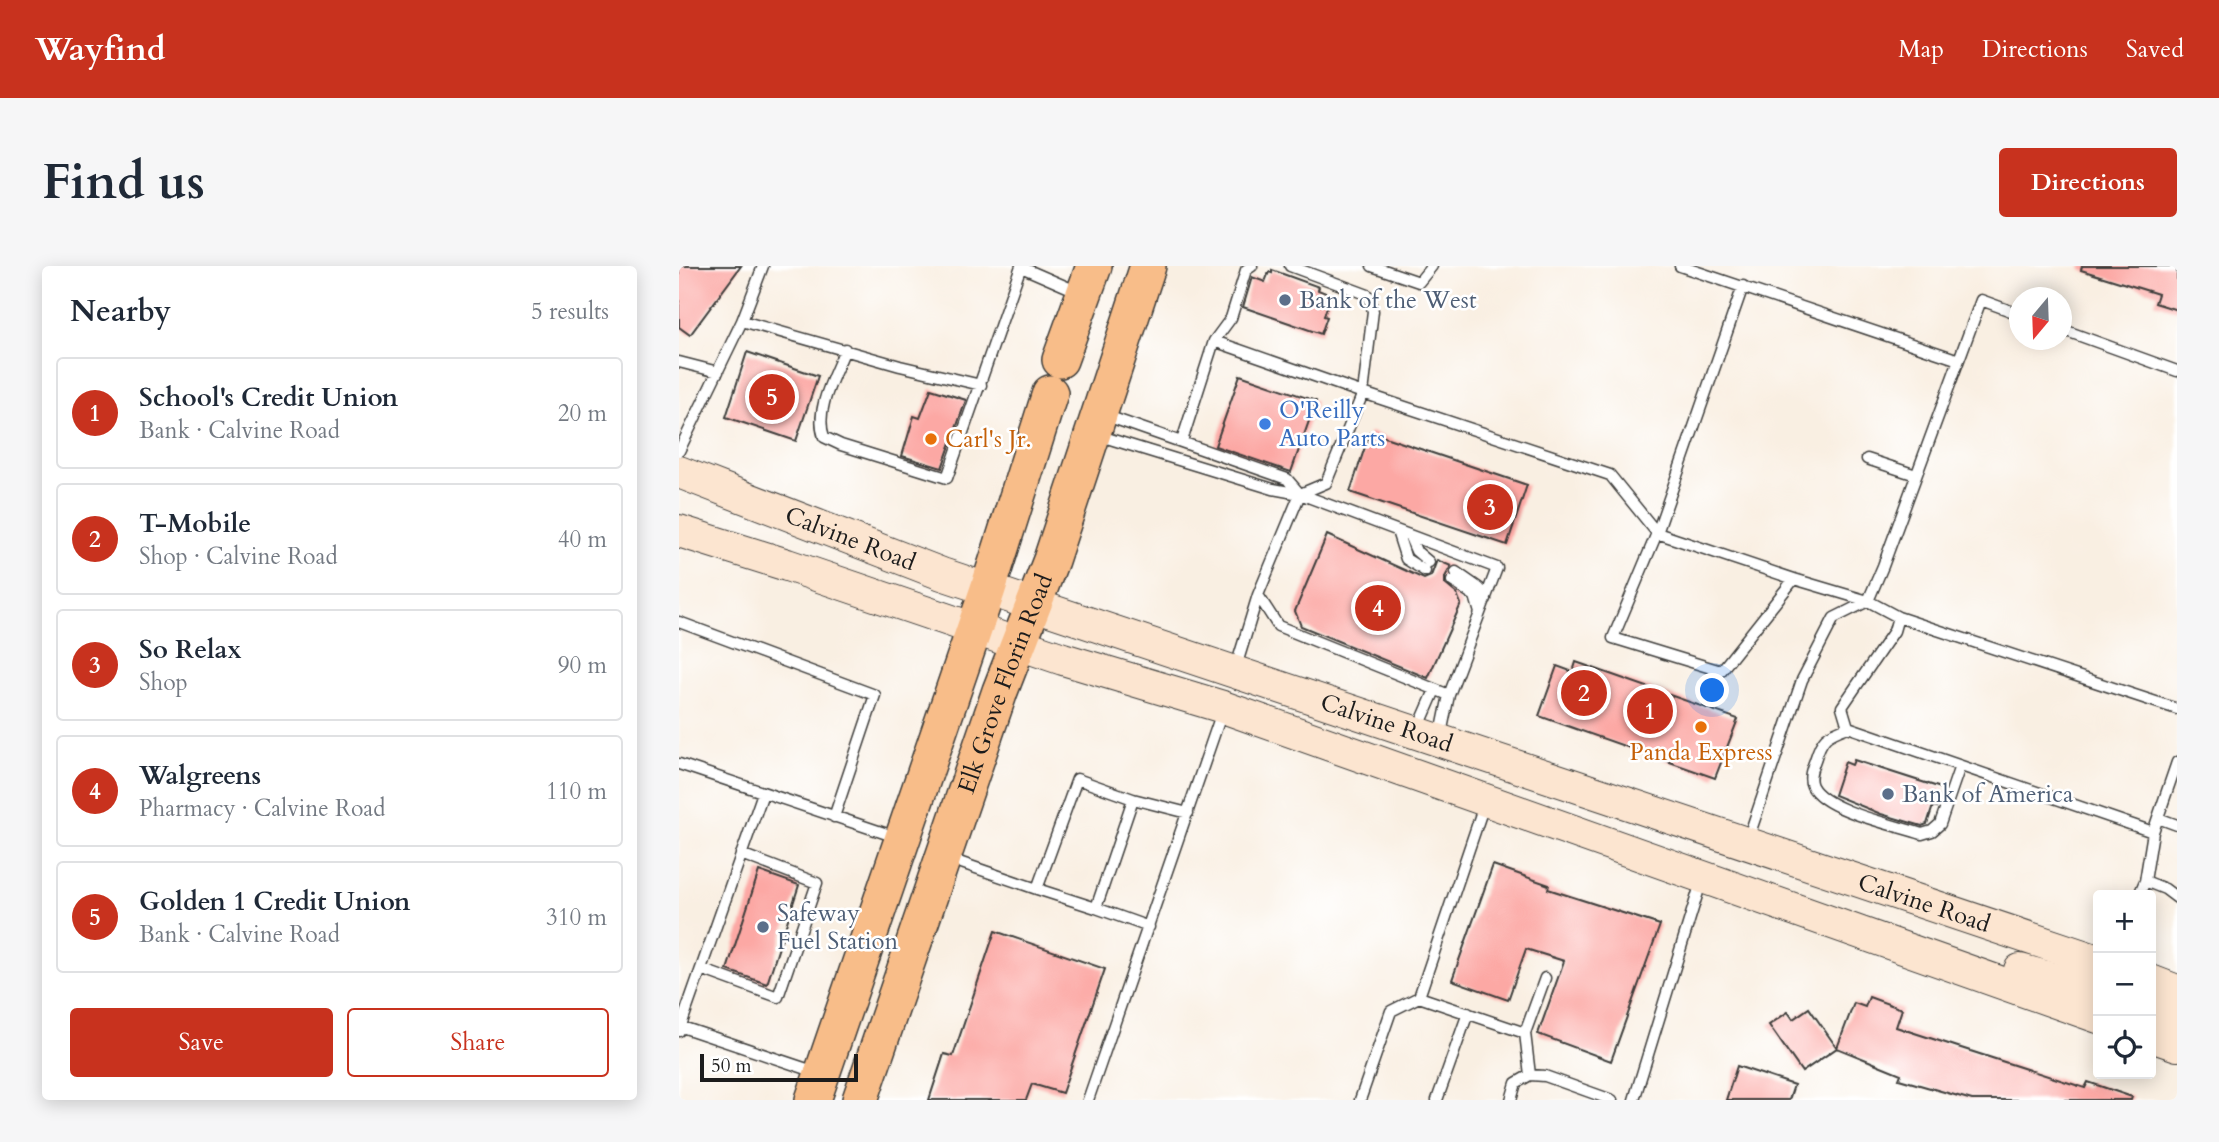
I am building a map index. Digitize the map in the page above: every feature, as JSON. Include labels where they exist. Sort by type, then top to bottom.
[{"type":"main road","name":"Elk Grove Florin Road","points":[[860,1100],[1035,604],[1148,266]]},
{"type":"main road","name":"Elk Grove Florin Road","points":[[822,1091],[901,838],[988,589],[1089,280]]},
{"type":"main road","name":"Calvine Road","points":[[679,472],[942,574],[2093,959]]},
{"type":"main road","points":[[679,496],[712,484]]},
{"type":"main road","name":"Calvine Road","points":[[679,531],[1019,644],[1223,707],[2095,1016]]},
{"type":"main road","points":[[1585,835],[1630,833],[1705,858],[1719,860],[1733,855],[1746,844]]},
{"type":"main road","points":[[1959,968],[2024,970],[2093,988]]},
{"type":"main road","points":[[2156,983],[2177,991]]},
{"type":"main road","points":[[2156,1014],[2177,1019]]},
{"type":"main road","points":[[2156,1037],[2177,1045]]},
{"type":"lane","points":[[679,451],[742,321],[763,266]]},
{"type":"lane","points":[[1182,441],[1215,341],[1231,318],[1246,270],[1252,266]]},
{"type":"lane","points":[[1235,670],[1258,595],[1300,494],[1326,483],[1363,393],[1373,311],[1368,295],[1290,266]]},
{"type":"lane","points":[[1372,266],[1419,282],[1433,266]]},
{"type":"lane","points":[[1680,266],[1959,360]]},
{"type":"lane","points":[[845,349],[819,425],[824,437],[841,445],[947,478],[1021,267],[1089,280]]},
{"type":"lane","points":[[1743,286],[1657,533],[1613,638],[1721,671],[1794,579]]},
{"type":"lane","points":[[1746,844],[1801,680],[1834,618],[1868,601],[1981,300],[2009,310]]},
{"type":"lane","points":[[742,321],[981,385]]},
{"type":"lane","points":[[2072,333],[2177,372]]},
{"type":"lane","points":[[1215,341],[1610,475],[1657,533],[1868,601],[1898,617],[2177,709]]},
{"type":"lane","points":[[679,362],[717,372]]},
{"type":"lane","points":[[1096,424],[1182,441],[1287,478],[1300,494]]},
{"type":"lane","points":[[1096,424],[1273,489],[1300,494],[1497,568],[1449,695],[1428,737]]},
{"type":"lane","points":[[1867,459],[1916,475]]},
{"type":"lane","points":[[1397,531],[1406,559],[1427,567],[1409,535]]},
{"type":"lane","points":[[1480,613],[1475,596],[1454,577],[1479,588],[1486,599]]},
{"type":"lane","points":[[1258,595],[1278,626],[1449,695]]},
{"type":"lane","points":[[1848,727],[1842,707],[1894,631],[1898,617]]},
{"type":"lane","points":[[679,622],[875,695],[834,817]]},
{"type":"lane","points":[[1428,737],[1435,690]]},
{"type":"lane","points":[[1088,1100],[1223,707]]},
{"type":"lane","points":[[1960,766],[1940,824],[1932,831],[1921,834],[1842,808],[1821,798],[1811,784],[1811,770],[1827,735],[1848,727],[2153,832]]},
{"type":"lane","points":[[2141,890],[2153,832],[2177,762]]},
{"type":"lane","points":[[679,764],[901,838]]},
{"type":"lane","points":[[1037,889],[1077,779],[1133,799],[1188,813]]},
{"type":"lane","points":[[763,793],[679,1028],[822,1091]]},
{"type":"lane","points":[[1095,908],[1133,799]]},
{"type":"lane","points":[[1419,997],[1486,800]]},
{"type":"lane","points":[[2158,818],[2177,825]]},
{"type":"lane","points":[[701,969],[778,997],[817,883],[741,854]]},
{"type":"lane","points":[[944,857],[1149,927]]},
{"type":"lane","points":[[1634,1100],[1703,877]]},
{"type":"lane","points":[[2145,881],[2165,889],[2177,898]]},
{"type":"lane","points":[[1530,1074],[1525,1033],[1545,978]]},
{"type":"lane","points":[[1360,1100],[1391,1011],[1419,997],[1525,1033]]},
{"type":"lane","points":[[1437,1100],[1468,1013]]},
{"type":"lane","points":[[1511,1100],[1516,1083],[1530,1074],[1545,1076],[1612,1100]]},
{"type":"building","points":[[679,266],[741,266],[690,335],[679,327]]},
{"type":"building","points":[[2082,266],[2177,266],[2177,310],[2155,303],[2158,294],[2081,270]]},
{"type":"building","name":"Bank of the West","points":[[1272,270],[1319,287],[1318,290],[1331,295],[1321,334],[1243,307],[1252,277],[1265,282]]},
{"type":"building","points":[[747,352],[818,376],[796,441],[726,417]]},
{"type":"building","name":"O'Reilly Auto Parts","points":[[1240,375],[1316,401],[1291,472],[1215,446]]},
{"type":"building","name":"Carl's Jr.","points":[[931,389],[966,400],[942,468],[902,456],[914,416],[920,418]]},
{"type":"building","points":[[1370,432],[1527,485],[1507,545],[1350,492]]},
{"type":"building","points":[[1327,535],[1424,579],[1431,576],[1437,560],[1451,566],[1445,577],[1445,584],[1457,594],[1461,604],[1428,678],[1301,626],[1295,611]]},
{"type":"building","points":[[1576,662],[1738,719],[1715,778],[1539,716],[1557,666],[1573,672]]},
{"type":"building","name":"Bank of America","points":[[1854,760],[1944,789],[1937,807],[1933,806],[1927,824],[1922,826],[1881,814],[1834,795],[1845,762],[1852,765]]},
{"type":"building","points":[[1493,865],[1549,885],[1548,889],[1660,925],[1611,1061],[1538,1034],[1564,961],[1526,949],[1508,1000],[1452,980]]},
{"type":"building","name":"Safeway Fuel Station","points":[[759,871],[799,885],[767,984],[727,970]]},
{"type":"building","points":[[995,931],[1105,969],[1062,1093],[1032,1084],[1026,1100],[929,1100],[944,1054],[953,1056]]},
{"type":"building","points":[[1869,997],[1902,1009],[1896,1027],[2085,1088],[2088,1082],[2132,1097],[2131,1100],[1972,1100],[1899,1079],[1901,1074],[1837,1048],[1854,1003],[1865,1007]]},
{"type":"building","points":[[1809,1008],[1837,1048],[1802,1072],[1769,1025],[1788,1012],[1793,1019]]},
{"type":"building","points":[[1737,1066],[1794,1085],[1789,1100],[1726,1100]]},
{"type":"place","name":"Bank of the West","points":[[1285,300]]},
{"type":"place","name":"Golden 1 Credit Union","points":[[772,397]]},
{"type":"place","name":"O'Reilly Auto Parts","points":[[1265,424]]},
{"type":"place","name":"Carl's Jr.","points":[[931,439]]},
{"type":"place","name":"So Relax","points":[[1490,507]]},
{"type":"place","name":"Walgreens","points":[[1378,608]]},
{"type":"place","name":"T-Mobile","points":[[1584,693]]},
{"type":"place","name":"School's Credit Union","points":[[1650,711]]},
{"type":"place","name":"Panda Express","points":[[1701,727]]},
{"type":"place","name":"Bank of America","points":[[1888,794]]},
{"type":"place","name":"Safeway Fuel Station","points":[[763,927]]}]
